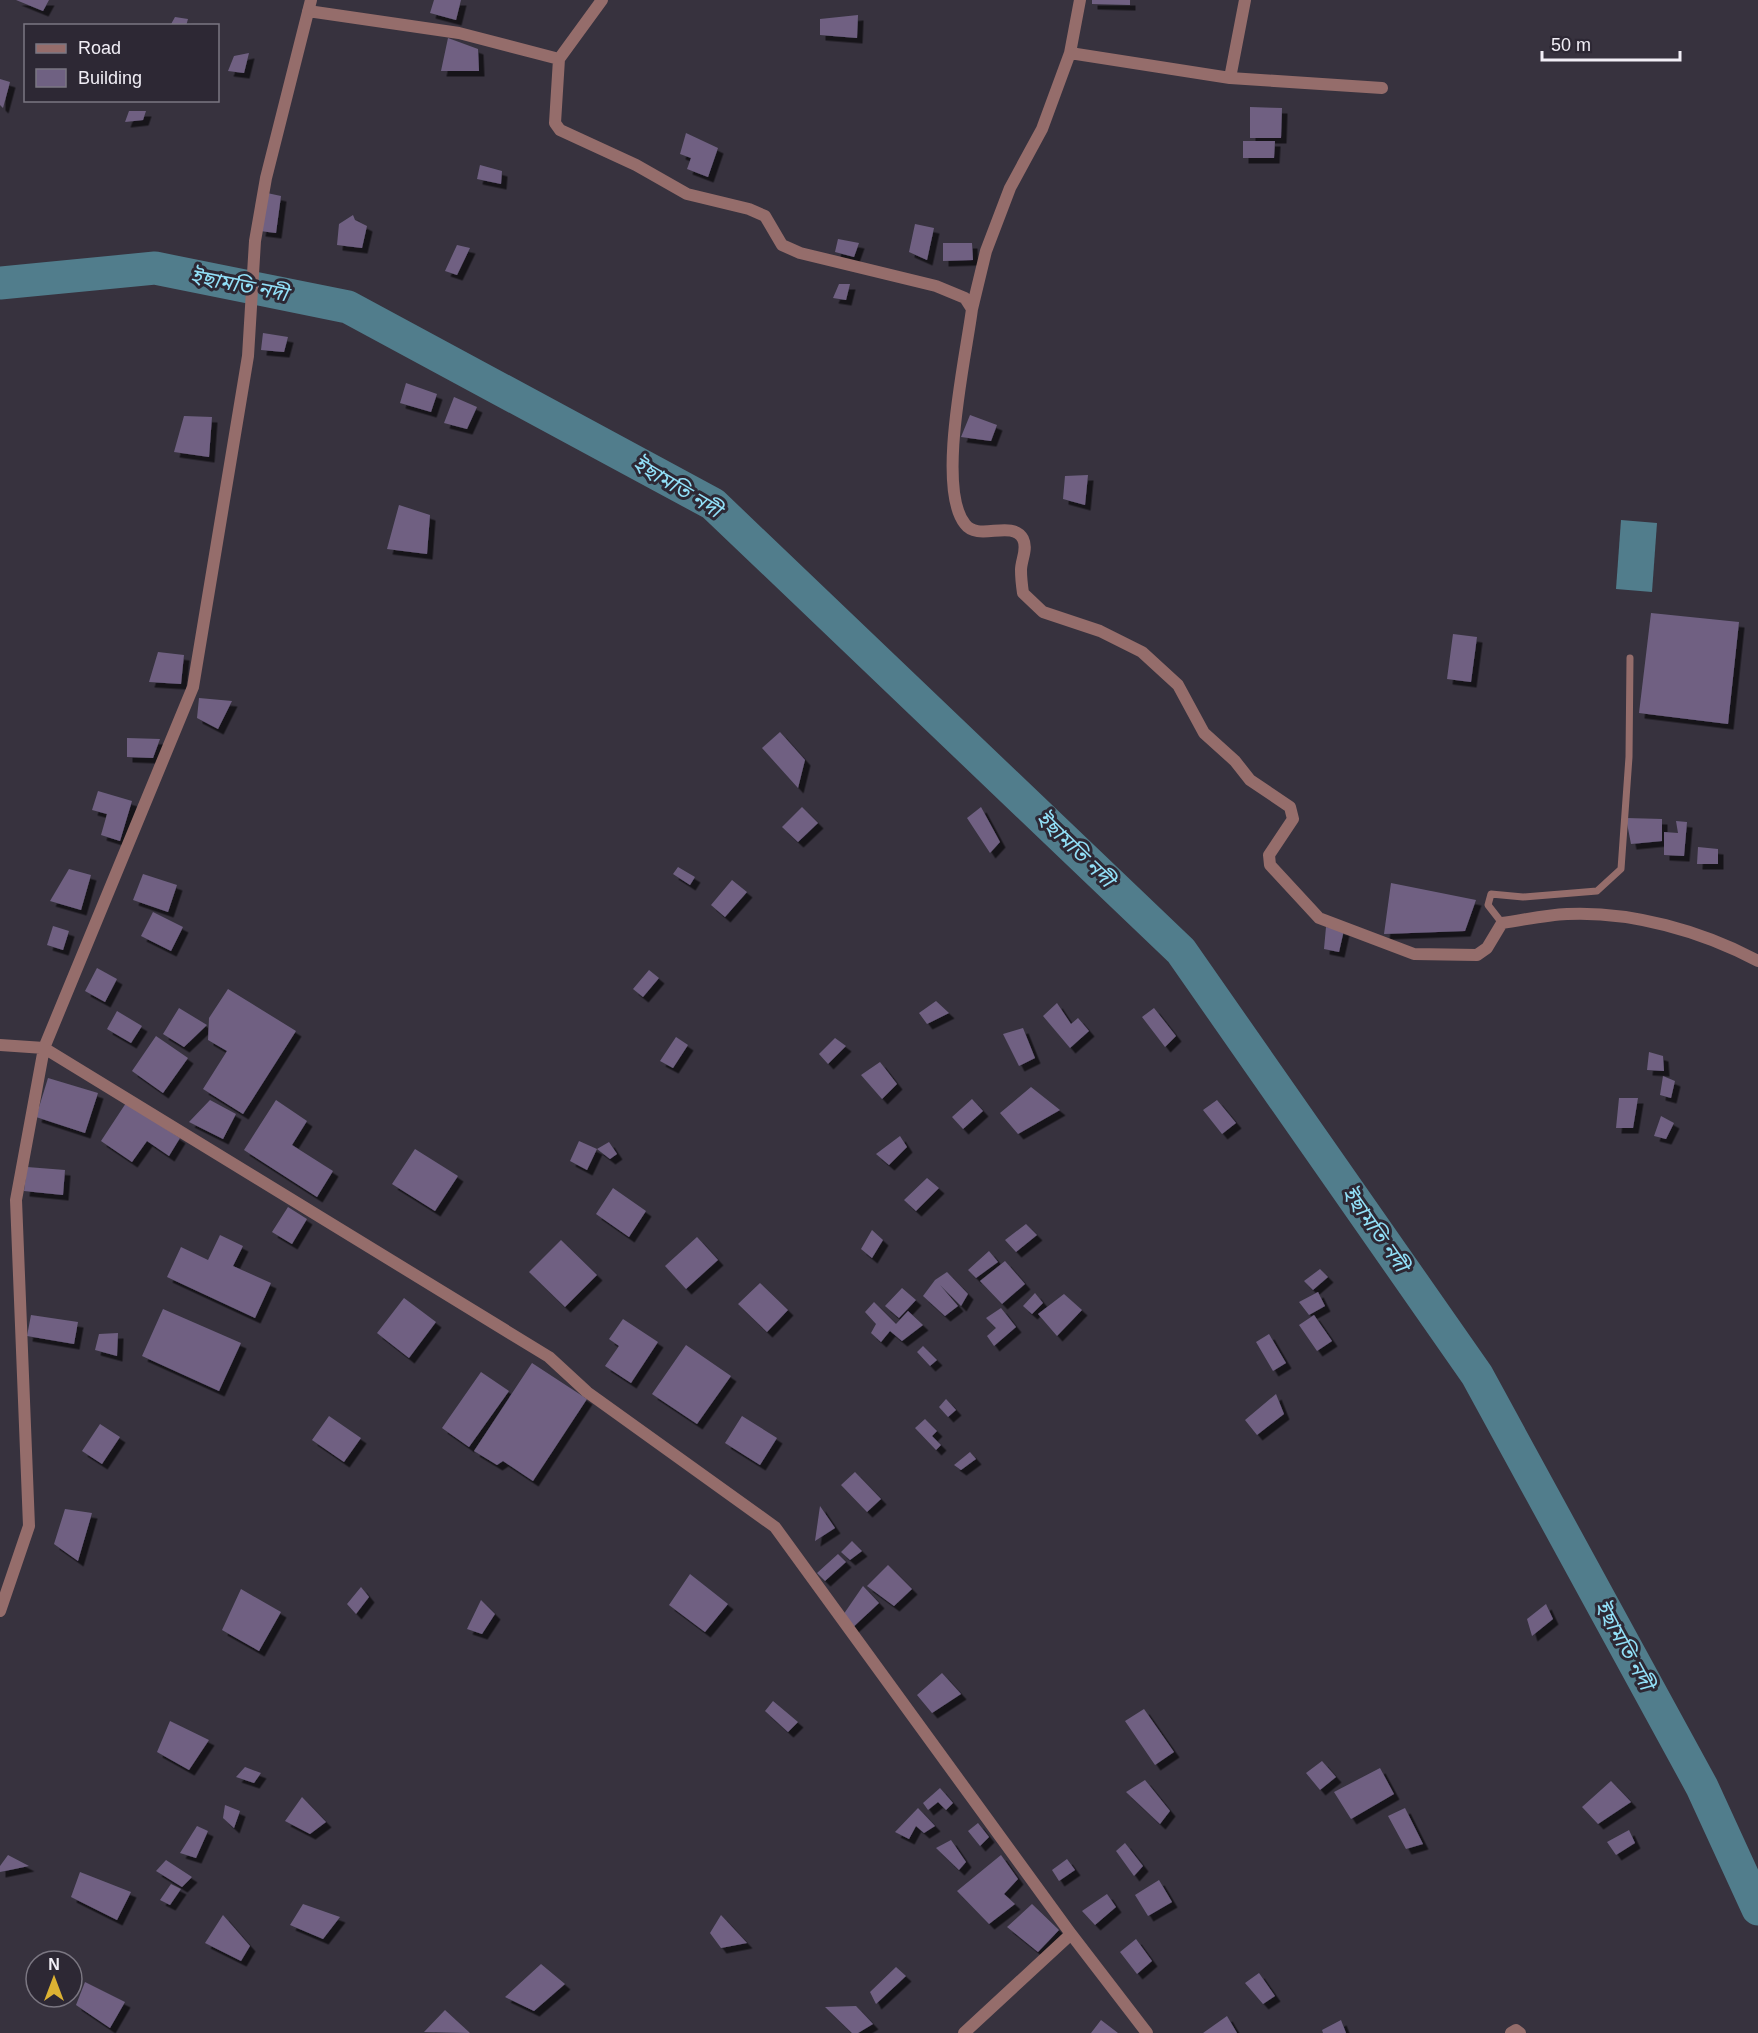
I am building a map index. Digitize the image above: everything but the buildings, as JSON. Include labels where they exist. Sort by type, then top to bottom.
[{"type":"street","points":[[602,0],[559,59],[555,123],[560,130],[636,165],[687,194],[749,209],[765,216],[782,245],[800,253],[936,286],[964,298],[972,309]]},
{"type":"street","points":[[1080,0],[1070,53],[1042,129],[1010,188],[998,219],[986,251],[972,309],[951,451],[955,508],[966,526],[978,532],[1015,532],[1022,537],[1026,546],[1021,570],[1023,593],[1043,612],[1101,631],[1142,651],[1178,685],[1204,733],[1235,761],[1250,780],[1290,807],[1293,819],[1269,855],[1270,865],[1319,918],[1414,954],[1477,955],[1486,948],[1502,923],[1568,914],[1635,919],[1714,941],[1758,961]]},
{"type":"street","points":[[1230,78],[1245,0]]},
{"type":"street","points":[[0,1611],[29,1526],[16,1200],[44,1048],[193,687],[248,356],[255,241],[266,178],[309,6],[459,33],[559,59]]},
{"type":"street","points":[[1070,53],[1230,78],[1382,88]]},
{"type":"street","points":[[0,1045],[44,1048],[549,1357],[587,1392],[775,1527],[1071,1934],[1147,2033]]},
{"type":"street","points":[[964,2033],[1071,1934]]},
{"type":"street","points":[[1511,2033],[1516,2030],[1520,2033]]},
{"type":"lane","points":[[1502,923],[1488,905],[1491,894],[1523,897],[1597,891],[1620,869],[1629,757],[1630,658]]},
{"type":"water","points":[[1621,520],[1657,523],[1652,592],[1616,589]]},
{"type":"waterway","name":"ইছামতি নদী","points":[[0,283],[155,268],[348,307],[713,504],[1181,951],[1477,1375],[1702,1787],[1758,1909]]}]
